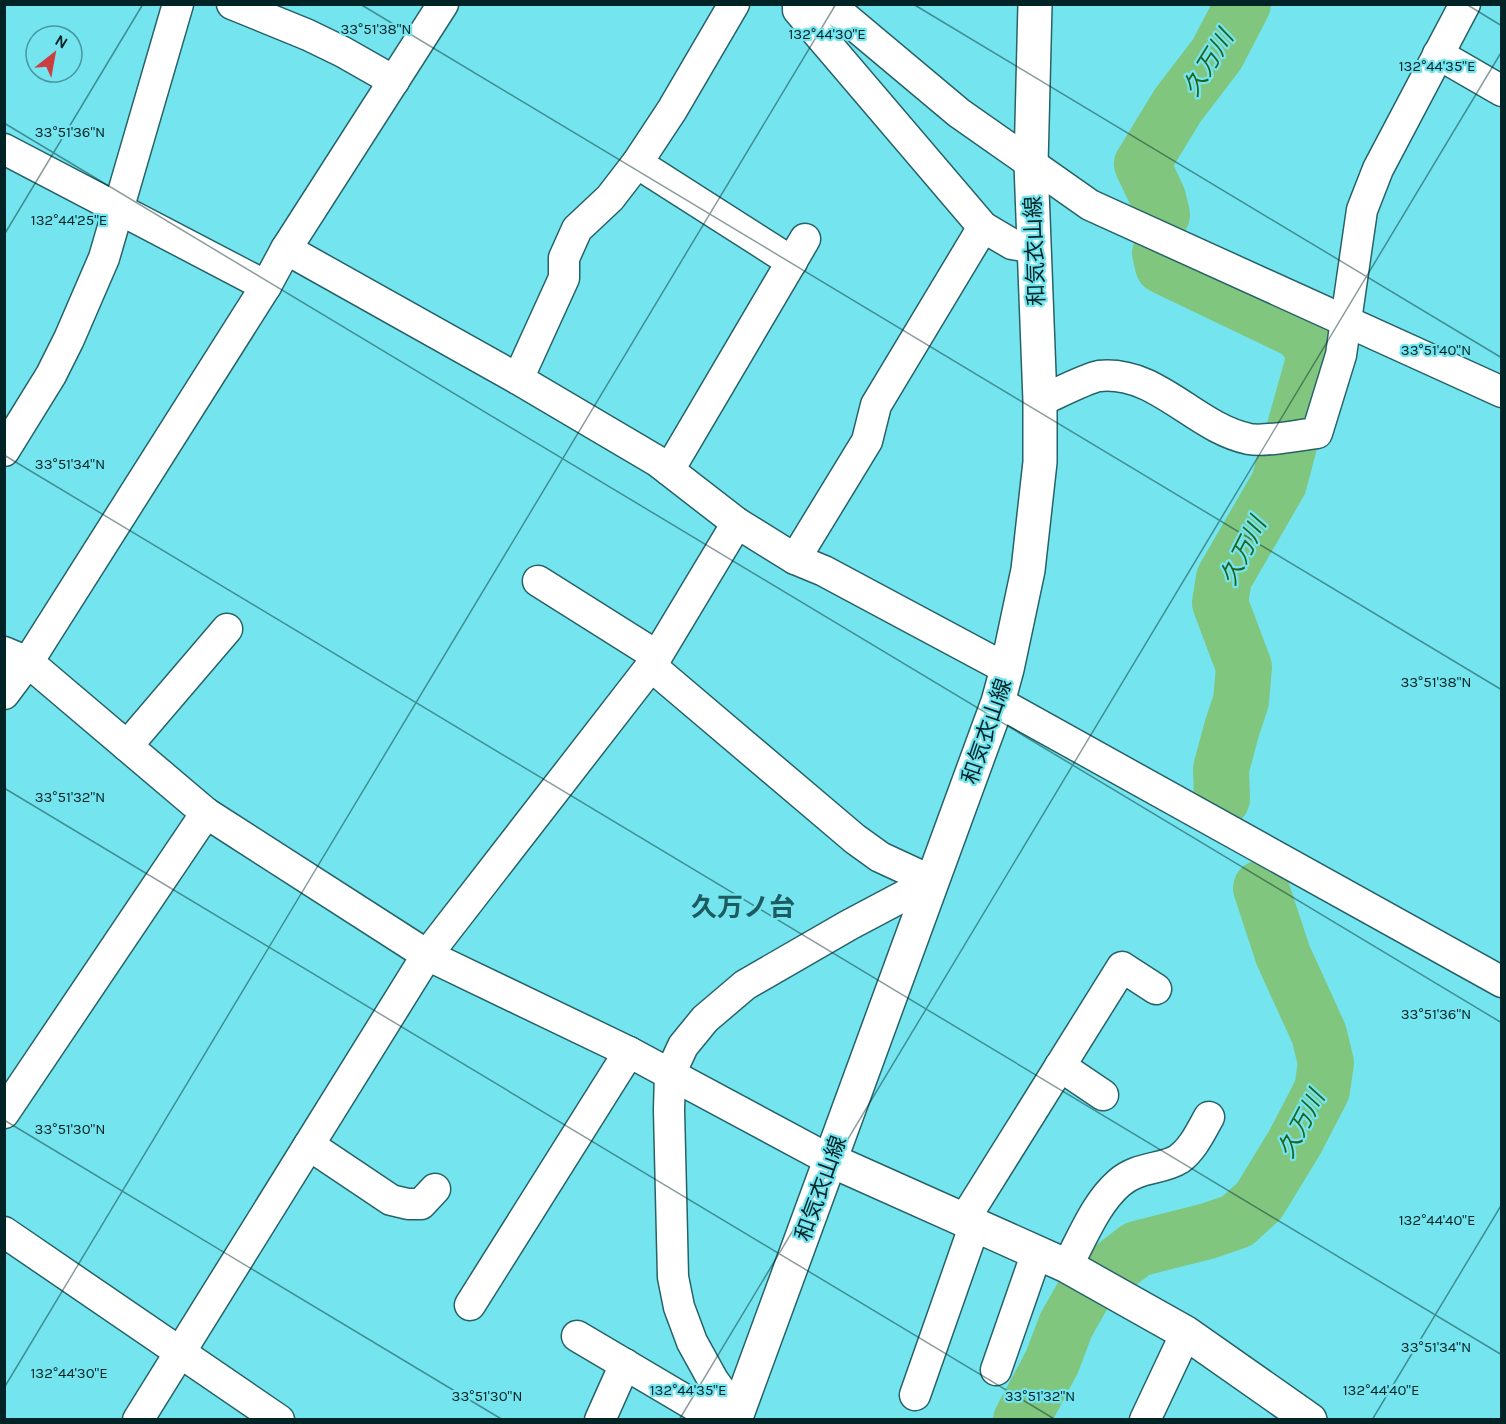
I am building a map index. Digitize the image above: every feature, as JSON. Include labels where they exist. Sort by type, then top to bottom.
[{"type":"main road","name":"和気衣山線","points":[[731,1415],[830,1160],[998,702],[1007,669],[1028,570],[1040,462],[1040,401],[1031,164],[1035,4]]},
{"type":"main road","points":[[830,1160],[1067,1266],[1186,1333],[1310,1419]]},
{"type":"street","points":[[4,451],[51,375],[104,258],[178,4]]},
{"type":"street","points":[[232,4],[308,35],[394,81]]},
{"type":"street","points":[[4,694],[16,657],[266,286],[286,249],[443,4]]},
{"type":"street","points":[[519,379],[564,278],[564,258],[577,229],[610,198],[637,163],[672,110],[734,4]]},
{"type":"street","points":[[798,4],[798,10],[983,227],[1012,244],[1034,248]]},
{"type":"street","points":[[829,4],[959,113],[1090,205],[1502,393]]},
{"type":"street","points":[[1040,401],[1098,376],[1129,378],[1163,394],[1212,426],[1250,439],[1317,433],[1341,355],[1362,210],[1378,169],[1465,4]]},
{"type":"street","points":[[1438,54],[1502,92]]},
{"type":"street","points":[[4,149],[266,286]]},
{"type":"street","points":[[637,163],[798,251],[669,470]]},
{"type":"street","points":[[795,559],[867,441],[876,405],[983,227]]},
{"type":"street","points":[[286,249],[519,379],[669,470],[737,523],[795,559],[824,571],[1007,669]]},
{"type":"street","points":[[138,1419],[427,955],[654,661],[737,523]]},
{"type":"street","points":[[538,581],[654,661],[855,839],[880,857],[932,881]]},
{"type":"street","points":[[127,746],[227,629]]},
{"type":"street","points":[[16,657],[206,813],[427,955],[630,1052],[830,1160]]},
{"type":"street","points":[[998,702],[1502,982]]},
{"type":"street","points":[[4,1113],[206,813]]},
{"type":"street","points":[[731,1415],[723,1394],[692,1342],[679,1307],[673,1277],[670,1074],[683,1046],[705,1019],[745,985],[849,925],[932,881]]},
{"type":"street","points":[[915,1395],[970,1222],[1060,1066],[1122,968],[1156,989]]},
{"type":"street","points":[[470,1305],[630,1052]]},
{"type":"street","points":[[1060,1066],[1103,1095]]},
{"type":"street","points":[[1067,1266],[1098,1209],[1118,1184],[1133,1173],[1178,1159],[1191,1147],[1209,1117]]},
{"type":"street","points":[[309,1145],[392,1200],[421,1204],[435,1189]]},
{"type":"street","points":[[4,1233],[279,1419]]},
{"type":"street","points":[[996,1370],[1037,1252]]},
{"type":"street","points":[[1145,1419],[1186,1333]]},
{"type":"street","points":[[577,1336],[625,1364],[731,1415]]},
{"type":"street","points":[[600,1419],[625,1364]]},
{"type":"waterway","name":"久万川","points":[[1162,215],[1158,198],[1142,164],[1178,105],[1217,54],[1243,4]]},
{"type":"waterway","name":"久万川","points":[[1160,253],[1163,266],[1299,331],[1316,352],[1295,427]]},
{"type":"waterway","name":"久万川","points":[[1222,799],[1221,769],[1241,701],[1244,667],[1220,603],[1224,578],[1279,483],[1289,445]]},
{"type":"waterway","name":"久万川","points":[[1111,1269],[1137,1249],[1208,1231],[1237,1221],[1259,1201],[1295,1142],[1322,1090],[1326,1063],[1319,1034],[1283,955],[1261,888]]},
{"type":"waterway","name":"久万川","points":[[1021,1420],[1052,1362],[1066,1325],[1083,1295]]},
{"type":"district","name":"久万ノ台","points":[[743,907]]}]
